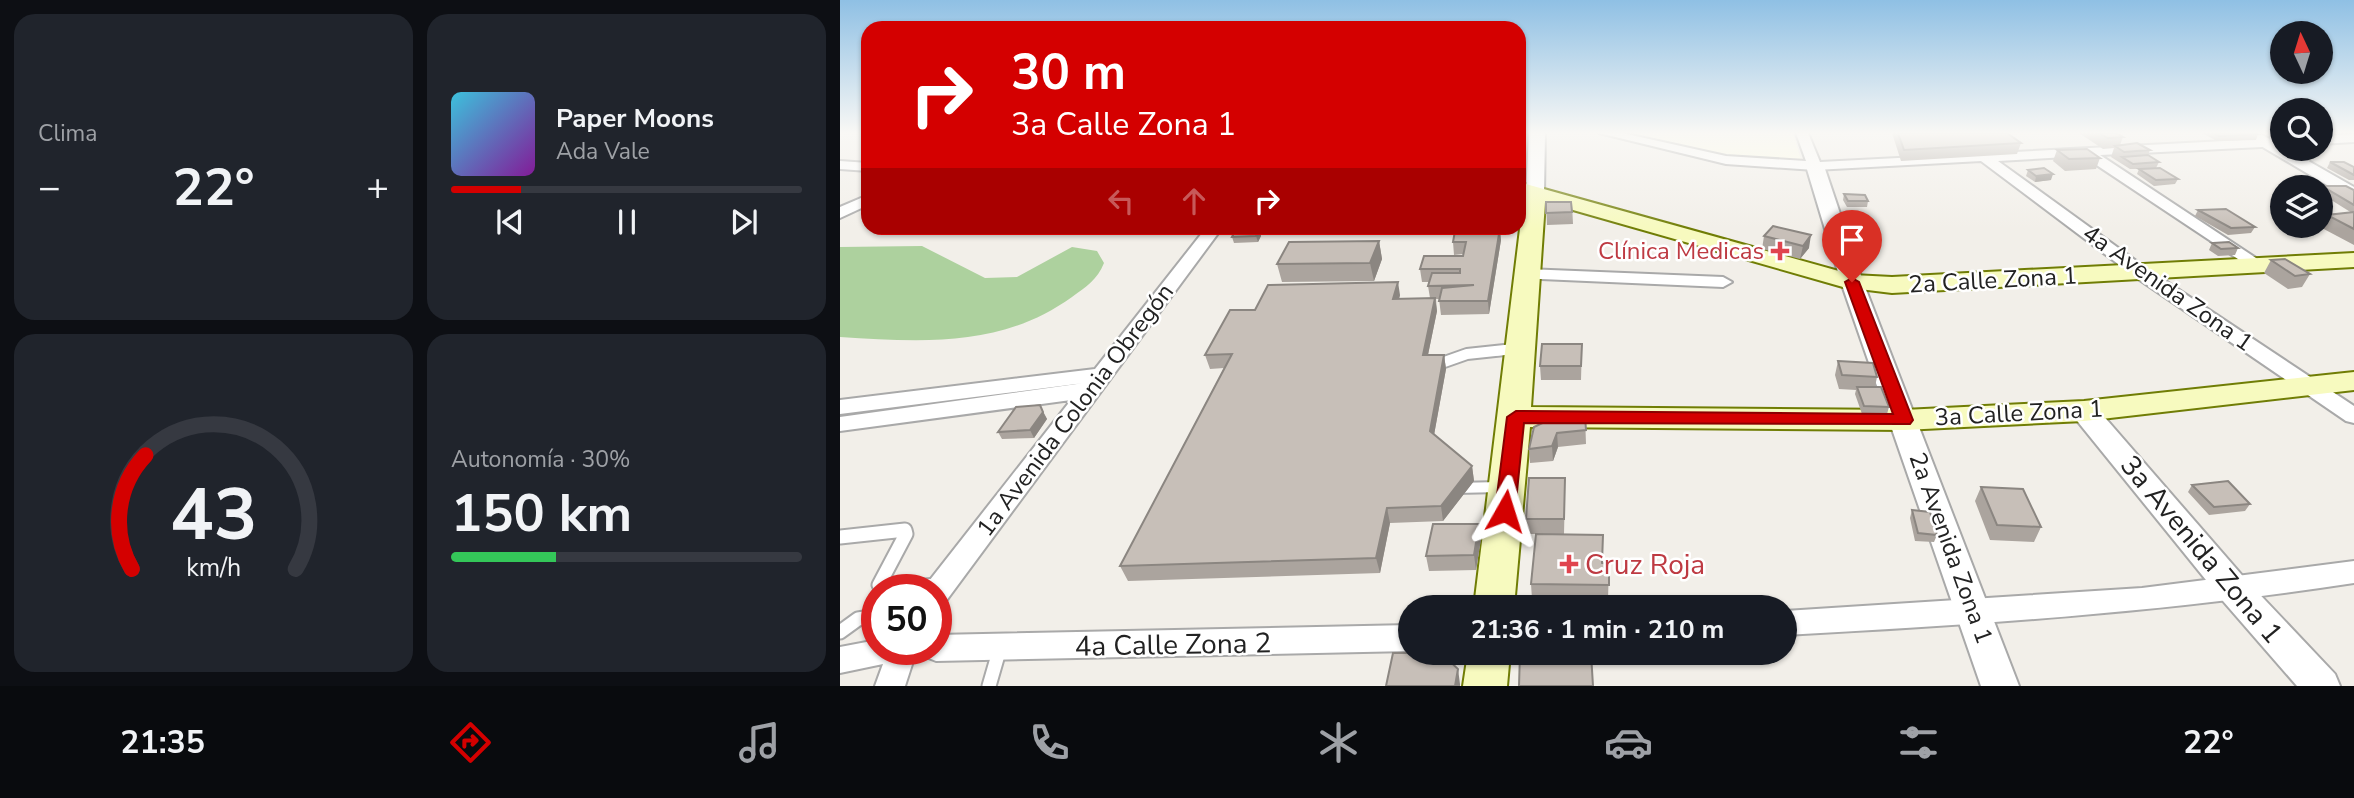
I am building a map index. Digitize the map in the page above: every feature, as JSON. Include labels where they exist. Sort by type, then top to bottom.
[{"type":"main road","points":[[1495,595],[1516,417],[1526,274],[1527,191]]},
{"type":"main road","name":"2a Calle Zona 1","points":[[1527,191],[1852,282],[1892,285],[2354,260]]},
{"type":"main road","name":"3a Calle Zona 1","points":[[1516,417],[1904,420],[2084,411],[2354,381]]},
{"type":"main road","points":[[1485,686],[1488,665]]},
{"type":"street","points":[[840,165],[861,166]]},
{"type":"street","points":[[1527,191],[1531,165]]},
{"type":"street","points":[[1800,165],[1834,165]]},
{"type":"street","name":"4a Avenida Zona 1","points":[[1995,165],[2140,272],[2354,416]]},
{"type":"street","points":[[2104,165],[2256,267]]},
{"type":"street","points":[[2308,165],[2354,195]]},
{"type":"street","name":"2a Avenida Zona 1","points":[[1815,166],[1852,282],[2000,686]]},
{"type":"street","points":[[840,215],[861,203]]},
{"type":"street","points":[[840,215],[861,216]]},
{"type":"street","name":"1a Avenida Colonia Obregón","points":[[950,574],[1209,235]]},
{"type":"street","points":[[1526,274],[1723,282]]},
{"type":"street","points":[[840,407],[1095,383]]},
{"type":"street","points":[[851,422],[1095,383]]},
{"type":"street","points":[[851,422],[876,404]]},
{"type":"street","name":"3a Avenida Zona 1","points":[[2084,411],[2235,591],[2321,686]]},
{"type":"street","points":[[1797,621],[1975,614],[2235,591],[2354,572]]},
{"type":"street","name":"4a Calle Zona 2","points":[[952,648],[1398,638]]},
{"type":"street","points":[[840,660],[861,656]]},
{"type":"street","points":[[890,686],[897,665]]},
{"type":"lane","points":[[1419,373],[1438,363],[1467,354],[1521,349]]},
{"type":"lane","points":[[1441,485],[1453,488],[1508,487]]},
{"type":"lane","points":[[840,537],[905,530],[906,534],[885,574]]},
{"type":"lane","points":[[840,632],[861,619]]},
{"type":"lane","points":[[989,686],[1001,648]]},
{"type":"green space","points":[[922,246],[985,278],[1017,277],[1072,247],[1097,251],[1104,263],[1087,286],[1045,314],[989,333],[931,340],[840,337],[840,247]]},
{"type":"building","points":[[2336,165],[2354,167],[2354,175]]},
{"type":"building","points":[[2044,168],[2053,174],[2036,176],[2028,170]]},
{"type":"building","points":[[2160,168],[2178,179],[2156,180],[2139,169]]},
{"type":"building","points":[[2333,186],[2346,186],[2354,190],[2354,205],[2333,193]]},
{"type":"building","points":[[1844,194],[1865,195],[1868,201],[1848,201]]},
{"type":"building","points":[[1546,202],[1571,202],[1572,212],[1546,213]]},
{"type":"building","points":[[2226,209],[2255,227],[2231,228],[2198,210]]},
{"type":"building","points":[[2354,212],[2354,229],[2333,218],[2333,214]]},
{"type":"building","points":[[1773,226],[1811,235],[1803,246],[1764,236]]},
{"type":"building","points":[[1233,235],[1256,235],[1256,236],[1232,237]]},
{"type":"building","points":[[1454,235],[1499,235],[1488,301],[1439,301],[1442,288],[1474,285],[1428,286],[1432,273],[1460,273],[1460,269],[1420,269],[1424,256],[1463,256],[1466,242],[1453,242]]},
{"type":"building","points":[[1379,241],[1370,263],[1277,264],[1289,242]]},
{"type":"building","points":[[2229,242],[2238,248],[2221,249],[2212,243]]},
{"type":"building","points":[[2285,259],[2310,274],[2295,276],[2271,260]]},
{"type":"building","points":[[1398,282],[1393,299],[1435,298],[1423,355],[1444,355],[1430,431],[1472,466],[1441,506],[1387,508],[1376,558],[1120,566],[1232,354],[1205,355],[1230,310],[1255,310],[1268,285]]},
{"type":"building","points":[[1542,344],[1582,344],[1581,366],[1540,366]]},
{"type":"building","points":[[1838,361],[1873,363],[1877,377],[1842,375]]},
{"type":"building","points":[[1857,387],[1881,387],[1889,407],[1864,406]]},
{"type":"building","points":[[1040,405],[1043,412],[1030,430],[998,432],[1016,407]]},
{"type":"building","points":[[1585,416],[1586,430],[1557,433],[1552,446],[1529,449],[1534,427],[1551,419]]},
{"type":"building","points":[[1529,478],[1565,478],[1564,519],[1526,519]]},
{"type":"building","points":[[2228,481],[2250,504],[2214,507],[2192,485]]},
{"type":"building","points":[[1981,487],[2023,489],[2041,527],[1997,525]]},
{"type":"building","points":[[1912,510],[1930,512],[1937,535],[1918,533]]},
{"type":"building","points":[[1433,524],[1479,524],[1474,555],[1426,556]]},
{"type":"building","name":"Cruz Roja","points":[[1536,534],[1603,535],[1602,563],[1609,564],[1609,585],[1531,584]]},
{"type":"building","points":[[1393,653],[1398,653],[1398,665],[1454,665],[1458,669],[1455,686],[1386,686]]},
{"type":"building","points":[[1520,665],[1592,665],[1593,686],[1519,686]]},
{"type":"place","name":"Clínica Medicas","points":[[1780,251]]},
{"type":"place","name":"Cruz Roja","points":[[1569,564]]},
{"type":"route","points":[[1505,511],[1516,417],[1904,420],[1852,282]]}]
